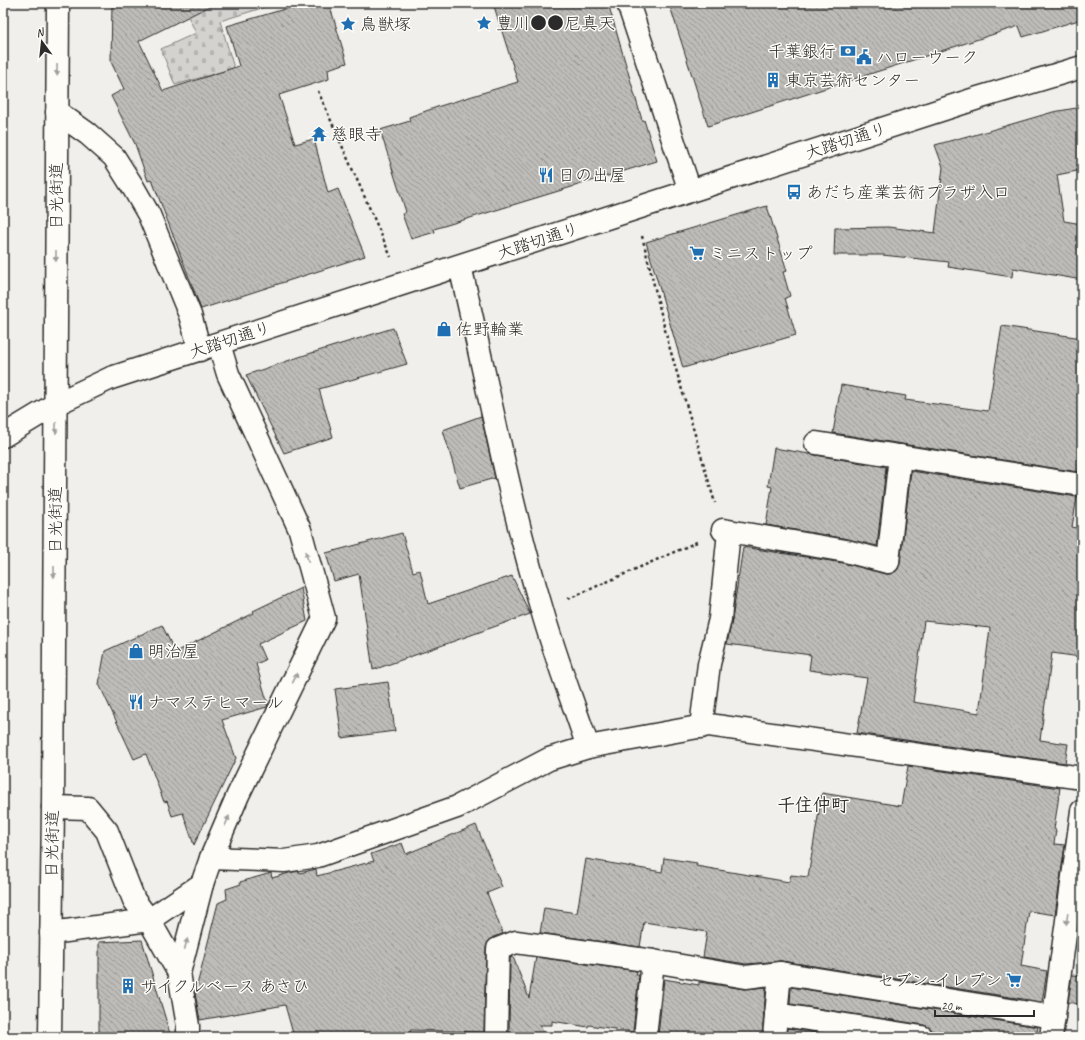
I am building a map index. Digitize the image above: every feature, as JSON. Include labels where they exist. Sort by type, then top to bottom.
[{"type":"main road","name":"日光街道","points":[[50,1037],[53,807],[58,3]]},
{"type":"main road","points":[[628,3],[690,191]]},
{"type":"main road","name":"大踏切通り","points":[[3,436],[56,404],[111,378],[978,98],[1082,67]]},
{"type":"main road","points":[[57,112],[88,134],[114,158],[149,215],[190,315],[228,374],[300,530],[324,618],[238,795],[211,858],[202,884],[179,973]]},
{"type":"main road","points":[[460,266],[500,448],[542,610],[588,747]]},
{"type":"main road","points":[[816,443],[1082,485]]},
{"type":"main road","points":[[701,727],[709,664],[720,619],[726,531],[846,551],[888,562],[900,456]]},
{"type":"main road","points":[[211,858],[284,861],[318,856],[457,806],[549,760],[588,747],[709,725],[1082,778]]},
{"type":"main road","points":[[53,807],[88,808],[107,831],[134,900],[149,920],[179,973],[188,1026],[188,1037]]},
{"type":"main road","points":[[496,1037],[498,949],[516,942],[746,977],[780,973],[1053,1027],[1081,833],[1082,811]]},
{"type":"main road","points":[[51,934],[149,920],[202,884]]},
{"type":"main road","points":[[645,1037],[654,962]]},
{"type":"main road","points":[[774,1037],[780,973]]},
{"type":"main road","points":[[776,1014],[922,1037]]},
{"type":"path","points":[[318,91],[391,259]]},
{"type":"path","points":[[542,610],[726,531],[668,342],[635,209]]},
{"type":"green space","points":[[182,3],[278,3],[220,21],[234,68],[175,85],[161,49],[196,33]]},
{"type":"building","points":[[112,3],[216,3],[139,41],[163,91],[239,66],[227,26],[305,3],[329,3],[347,63],[328,69],[329,79],[279,95],[295,144],[314,139],[328,193],[338,189],[365,256],[201,309],[152,180],[148,181],[135,144],[111,96],[124,89],[111,62]]},
{"type":"building","points":[[493,3],[608,3],[642,120],[644,120],[657,161],[434,229],[435,232],[411,239],[402,214],[406,212],[380,130],[410,121],[409,117],[440,106],[518,82]]},
{"type":"building","name":"東京芸術センター","points":[[669,3],[1082,3],[1082,19],[1023,37],[1019,26],[708,126]]},
{"type":"building","points":[[1082,107],[1082,170],[1057,175],[1064,221],[1082,224],[1082,280],[1013,268],[1012,277],[948,267],[949,262],[882,255],[834,255],[835,228],[888,227],[935,233],[943,167],[935,145],[1053,112]]},
{"type":"building","points":[[767,206],[787,271],[783,272],[790,296],[785,298],[796,335],[683,368],[646,242]]},
{"type":"building","points":[[1002,326],[1082,338],[1082,444],[1078,472],[833,433],[841,385],[906,396],[905,400],[988,411]]},
{"type":"building","points":[[393,328],[407,364],[319,389],[333,437],[284,453],[246,375]]},
{"type":"building","points":[[481,416],[495,478],[460,488],[443,430]]},
{"type":"building","points":[[774,448],[886,467],[877,546],[848,539],[766,525],[772,487],[768,486]]},
{"type":"building","points":[[911,471],[1077,497],[1072,527],[1082,529],[1082,641],[1080,657],[1052,653],[1040,740],[1068,744],[1065,763],[857,733],[867,678],[809,670],[811,655],[727,644],[743,547],[843,563],[885,574],[891,574],[897,570],[900,563]],"holes":[[[924,621],[990,628],[979,713],[913,702]]]},
{"type":"building","points":[[402,533],[413,572],[420,570],[428,604],[512,576],[530,614],[373,670],[359,574],[334,581],[326,553]]},
{"type":"building","points":[[301,588],[307,621],[258,644],[265,660],[256,664],[268,704],[267,707],[222,720],[236,758],[194,845],[183,813],[172,816],[167,801],[164,802],[146,754],[134,759],[99,684],[105,651],[162,625],[175,652],[254,613],[253,611]]},
{"type":"building","points":[[388,682],[395,731],[342,738],[335,689]]},
{"type":"building","points":[[908,766],[1060,788],[1054,829],[1056,830],[1054,844],[1065,845],[1055,915],[1029,911],[1021,966],[1047,971],[1042,1002],[782,961],[746,964],[703,957],[707,932],[644,922],[640,947],[540,933],[544,908],[577,913],[586,859],[662,872],[664,858],[697,863],[696,866],[789,882],[791,875],[808,877],[822,793],[901,806]]},
{"type":"building","points":[[476,825],[502,887],[487,893],[503,934],[493,937],[488,942],[486,948],[484,1032],[410,1030],[412,1037],[294,1037],[285,1005],[200,1020],[195,993],[218,903],[227,899],[226,889],[241,884],[240,882],[271,873],[272,878],[289,873],[299,871],[300,873],[316,869],[317,876],[374,861],[371,854],[402,843],[406,854]]},
{"type":"building","name":"サイクルベース あさひ","points":[[142,940],[171,1037],[99,1037],[99,942]]},
{"type":"building","points":[[513,957],[529,998],[536,957],[637,971],[636,975],[639,975],[633,1032],[552,1021],[552,1025],[540,1025],[545,1037],[511,1037],[511,1033],[509,1033],[510,958]]},
{"type":"building","points":[[1072,975],[1082,976],[1082,1005],[1068,1002]]},
{"type":"building","points":[[664,979],[699,985],[699,982],[744,989],[766,987],[762,1037],[658,1036]]},
{"type":"building","points":[[791,987],[1038,1027],[1036,1037],[934,1037],[930,1028],[924,1025],[790,1004]]},
{"type":"building","points":[[787,1028],[842,1037],[787,1037]]},
{"type":"place","name":"豊川●●尼真天","points":[[484,23]]},
{"type":"place","name":"鳥獣塚","points":[[348,24]]},
{"type":"place","name":"千葉銀行","points":[[848,51]]},
{"type":"place","name":"ハローウーク","points":[[864,57]]},
{"type":"place","name":"東京芸術センター","points":[[773,80]]},
{"type":"place","name":"慈眼寺","points":[[319,134]]},
{"type":"place","name":"日の出屋","points":[[546,175]]},
{"type":"place","name":"あだち産業芸術プラザ入口","points":[[794,192]]},
{"type":"place","name":"ミニストップ","points":[[697,253]]},
{"type":"place","name":"佐野輪業","points":[[444,329]]},
{"type":"place","name":"明治屋","points":[[136,651]]},
{"type":"place","name":"ナマステヒマール","points":[[136,702]]},
{"type":"place","name":"セブン-イレブン","points":[[1014,980]]},
{"type":"place","name":"サイクルベース あさひ","points":[[128,986]]},
{"type":"district","name":"千住仲町","points":[[813,805]]}]
